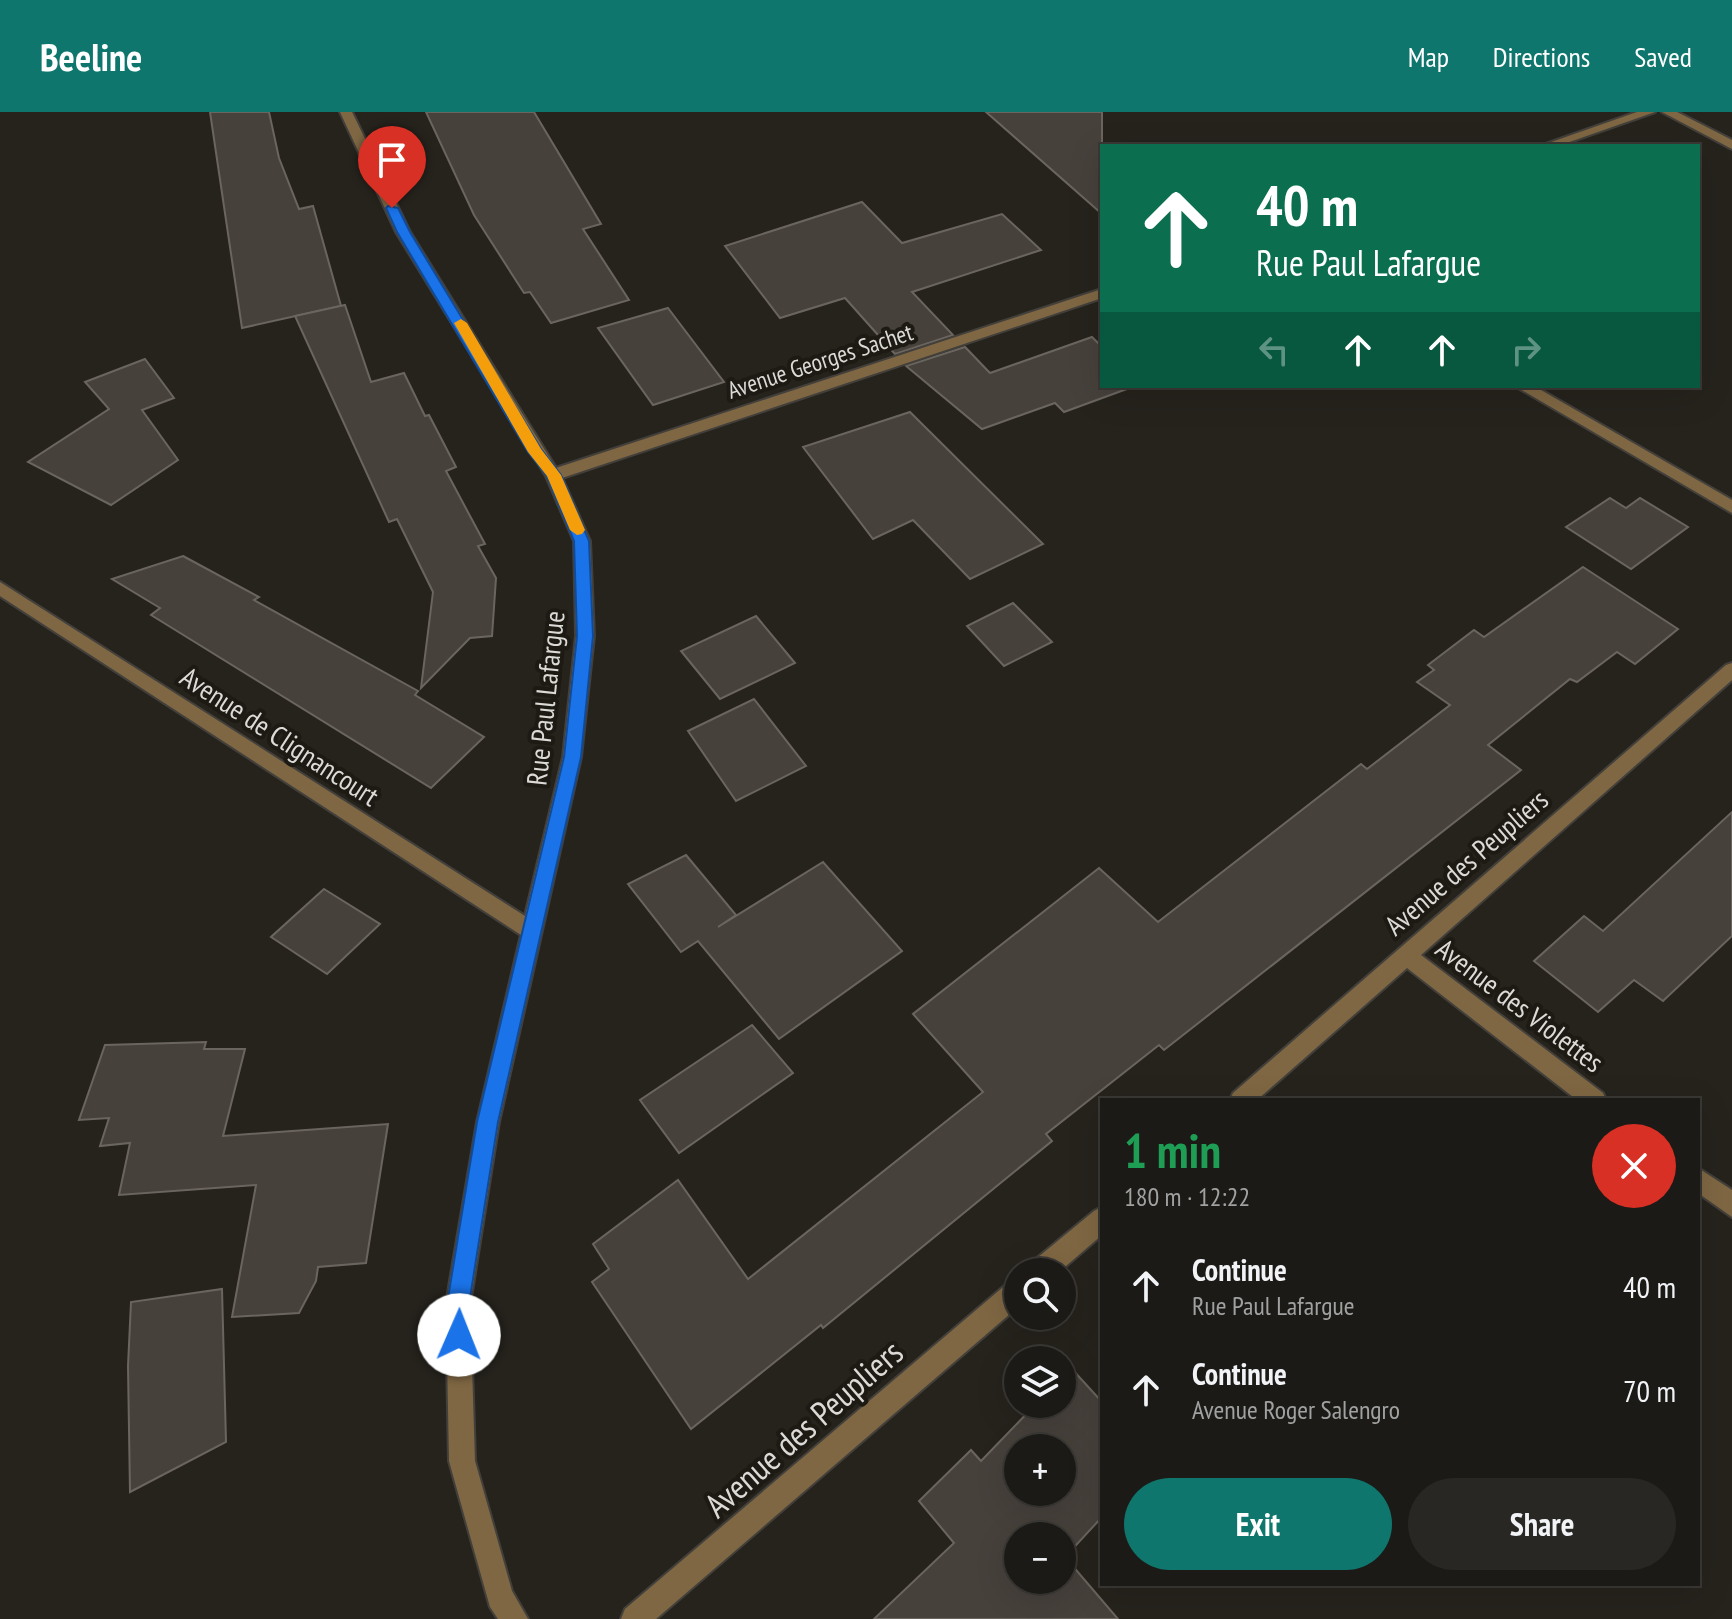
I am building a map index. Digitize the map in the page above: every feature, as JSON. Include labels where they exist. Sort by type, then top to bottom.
[{"type":"street","name":"Rue Paul Lafargue","points":[[346,112],[403,232],[553,475],[582,541],[585,636],[572,757],[488,1122],[458,1304],[462,1461],[500,1597],[514,1619]]},
{"type":"street","points":[[1552,144],[1649,112]]},
{"type":"street","points":[[1668,112],[1732,145]]},
{"type":"street","name":"Avenue Georges Sachet","points":[[553,475],[1100,294]]},
{"type":"street","points":[[1526,388],[1732,507]]},
{"type":"street","name":"Avenue de Clignancourt","points":[[0,588],[530,930]]},
{"type":"street","name":"Avenue des Peupliers","points":[[1243,1098],[1408,957],[1732,670]]},
{"type":"street","name":"Avenue des Violettes","points":[[1408,957],[1592,1098]]},
{"type":"street","points":[[1700,1181],[1732,1205]]},
{"type":"street","points":[[1056,1258],[1100,1221]]},
{"type":"street","name":"Avenue des Peupliers","points":[[635,1619],[1004,1303]]},
{"type":"building","points":[[210,112],[269,112],[279,158],[299,209],[313,206],[341,306],[242,328]]},
{"type":"building","points":[[426,112],[534,112],[601,224],[583,229],[629,300],[551,323],[530,292],[524,293],[474,215]]},
{"type":"building","points":[[986,112],[1102,112],[1100,212]]},
{"type":"building","points":[[862,202],[902,243],[1002,214],[1041,250],[912,292],[953,335],[895,354],[845,298],[780,318],[725,246]]},
{"type":"building","points":[[345,305],[371,382],[404,373],[425,416],[429,415],[456,467],[446,471],[485,544],[478,546],[496,578],[492,636],[470,638],[421,688],[433,592],[397,519],[389,522],[295,316]]},
{"type":"building","points":[[668,308],[724,382],[653,405],[598,328]]},
{"type":"building","points":[[1092,337],[1100,345],[1100,388],[1130,388],[1064,412],[1055,403],[982,429],[906,366],[965,347],[990,373]]},
{"type":"building","points":[[145,359],[174,398],[142,410],[178,460],[111,505],[28,462],[109,409],[85,382]]},
{"type":"building","points":[[910,412],[1043,544],[970,579],[913,520],[873,539],[803,447]]},
{"type":"building","points":[[1610,498],[1626,508],[1640,498],[1688,527],[1631,569],[1566,527]]},
{"type":"building","points":[[183,556],[259,597],[254,600],[418,691],[415,695],[484,737],[431,788],[151,615],[160,608],[112,579]]},
{"type":"building","points":[[1583,567],[1678,629],[1635,664],[1617,652],[1577,682],[1570,679],[1488,745],[1521,770],[1164,1050],[1159,1045],[1046,1134],[1052,1141],[823,1328],[821,1325],[691,1429],[592,1282],[609,1269],[593,1244],[678,1180],[748,1279],[983,1092],[913,1014],[1099,868],[1158,922],[1361,764],[1367,769],[1450,705],[1417,682],[1434,670],[1428,665],[1474,630],[1484,637]]},
{"type":"building","points":[[1013,603],[1052,642],[1004,666],[967,626]]},
{"type":"building","points":[[756,616],[795,663],[720,699],[681,651]]},
{"type":"building","points":[[754,699],[806,766],[736,801],[688,731]]},
{"type":"building","points":[[1732,812],[1732,936],[1663,1001],[1634,980],[1598,1012],[1534,961],[1584,916],[1603,931]]},
{"type":"building","points":[[686,855],[736,915],[718,927],[823,862],[902,951],[779,1039],[698,941],[681,952],[628,884]]},
{"type":"building","points":[[324,889],[380,924],[327,974],[271,937]]},
{"type":"building","points":[[752,1025],[793,1073],[679,1153],[640,1100]]},
{"type":"building","points":[[206,1042],[204,1049],[245,1049],[223,1136],[388,1124],[366,1263],[318,1267],[316,1281],[299,1313],[232,1317],[256,1185],[119,1195],[130,1143],[100,1146],[109,1118],[79,1120],[105,1045]]},
{"type":"building","points":[[222,1289],[226,1442],[130,1492],[128,1366],[131,1302]]},
{"type":"building","points":[[1076,1373],[1100,1400],[1100,1519],[1076,1545],[1076,1522],[1004,1522],[1004,1594],[1076,1594],[1076,1570],[1118,1619],[874,1619],[954,1543],[919,1501],[971,1450],[981,1461],[1004,1437],[1004,1506],[1076,1506],[1076,1434],[1007,1434],[1022,1418],[1076,1418]]},
{"type":"slow traffic","points":[[461,323],[536,452],[553,475],[577,530]]},
{"type":"route","points":[[392,208],[403,232],[553,475],[582,541],[585,636],[572,757],[488,1122],[458,1304],[459,1335]]}]
